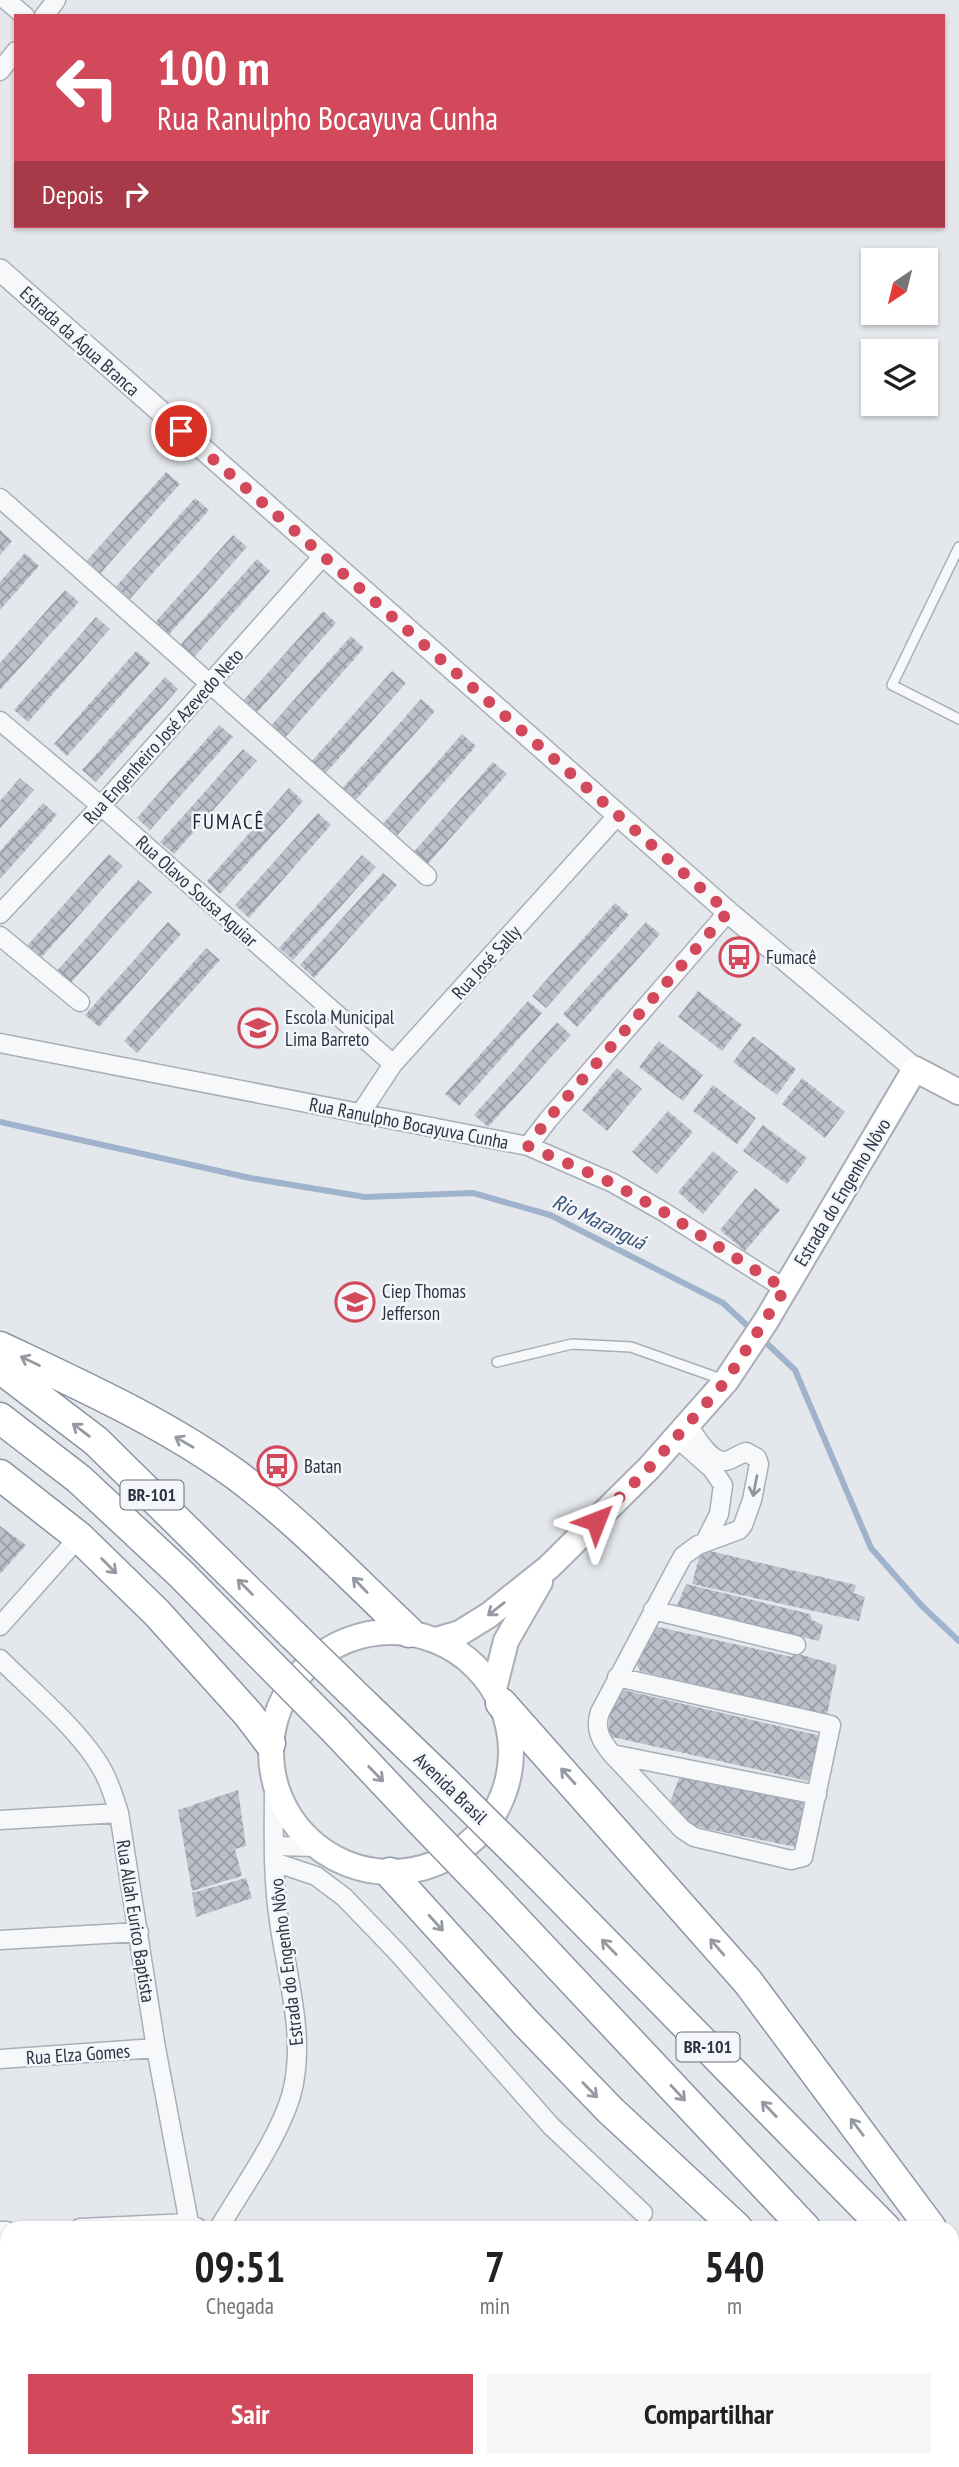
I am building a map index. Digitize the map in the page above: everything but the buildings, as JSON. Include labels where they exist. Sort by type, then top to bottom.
[{"type":"highway","points":[[0,1347],[104,1397],[234,1473],[280,1509],[422,1636]]},
{"type":"highway","name":"Avenida Brasil","points":[[0,1368],[96,1441],[119,1462],[293,1636],[530,1866],[878,2221]]},
{"type":"highway","name":"BR-101","points":[[0,1418],[79,1479],[181,1574],[497,1900],[798,2221]]},
{"type":"highway","points":[[0,1475],[79,1537],[157,1614],[248,1714],[270,1743]]},
{"type":"highway","points":[[497,1696],[747,1982],[926,2221]]},
{"type":"highway","points":[[390,1873],[582,2081],[730,2221]]},
{"type":"main road","name":"Estrada da Água Branca","points":[[915,1069],[959,1092]]},
{"type":"main road","name":"Estrada do Engenho Nôvo","points":[[422,1636],[460,1633],[489,1615],[549,1567],[682,1432],[726,1381],[766,1321],[915,1069]]},
{"type":"main road","name":"Estrada do Engenho Nôvo","points":[[497,1696],[506,1641],[549,1567]]},
{"type":"main road","points":[[369,1633],[422,1636],[458,1652],[478,1668],[497,1696],[510,1732],[511,1762],[505,1791],[492,1818],[473,1841],[448,1859],[420,1869],[390,1873],[352,1866],[317,1847],[290,1818],[274,1782],[270,1743],[279,1704],[301,1671],[332,1646],[369,1633]]},
{"type":"street","points":[[6,0],[23,14]]},
{"type":"street","points":[[0,71],[14,54]]},
{"type":"street","name":"Estrada da Água Branca","points":[[0,270],[618,816],[915,1069]]},
{"type":"street","points":[[0,498],[427,876]]},
{"type":"street","name":"Rua Engenheiro José Azevedo Neto","points":[[0,914],[101,806],[323,556]]},
{"type":"street","name":"Rua Olavo Sousa Aguiar","points":[[0,721],[101,806],[393,1065]]},
{"type":"street","name":"Rua José Sally","points":[[360,1114],[393,1065],[618,816]]},
{"type":"street","points":[[528,1146],[548,1119],[728,912]]},
{"type":"street","points":[[0,936],[80,1002]]},
{"type":"street","name":"Rua Ranulpho Bocayuva Cunha","points":[[0,1043],[528,1146],[612,1183],[664,1212],[785,1289]]},
{"type":"street","points":[[617,1677],[831,1726],[803,1857],[790,1860],[694,1838],[682,1829],[601,1741],[597,1717],[617,1677],[683,1556],[705,1542],[733,1532],[743,1525],[752,1500],[759,1464],[757,1458],[746,1452],[725,1461],[719,1460],[682,1432]]},
{"type":"street","points":[[682,1432],[723,1485],[719,1514],[705,1542]]},
{"type":"street","points":[[0,1626],[79,1537]]},
{"type":"street","points":[[653,1610],[796,1645]]},
{"type":"street","name":"Rua Allah Eurico Baptista","points":[[0,1659],[96,1759],[108,1781],[119,1813],[156,2048],[192,2221]]},
{"type":"street","points":[[612,1754],[817,1795]]},
{"type":"street","name":"Estrada do Engenho Nôvo","points":[[223,2221],[277,2130],[290,2097],[296,2068],[296,2034],[279,1920],[274,1854],[274,1782]]},
{"type":"street","points":[[0,1820],[119,1813]]},
{"type":"street","points":[[274,1854],[317,1847]]},
{"type":"street","points":[[274,1854],[316,1877],[344,1897],[397,1952],[551,2126],[643,2213]]},
{"type":"street","points":[[0,1940],[139,1932]]},
{"type":"street","name":"Rua Elza Gomes","points":[[0,2059],[156,2048]]},
{"type":"lane","points":[[959,547],[892,685],[959,719]]},
{"type":"lane","points":[[497,1363],[572,1343],[631,1347],[726,1381]]},
{"type":"waterway","name":"Rio Maranguá","points":[[0,1122],[250,1178],[365,1197],[473,1193],[550,1215],[723,1303],[752,1330]]},
{"type":"waterway","name":"Rio Maranguá","points":[[760,1337],[795,1370],[871,1548],[922,1606],[959,1641]]},
{"type":"place","name":"Fumacê","points":[[739,957]]},
{"type":"place","name":"Escola Municipal Lima Barreto","points":[[258,1028]]},
{"type":"place","name":"Ciep Thomas Jefferson","points":[[355,1302]]},
{"type":"place","name":"Batan","points":[[277,1466]]},
{"type":"district","name":"FUMACÊ","points":[[229,822]]},
{"type":"route","points":[[181,431],[728,912],[548,1119],[528,1146],[612,1183],[664,1212],[785,1289],[726,1381],[649,1468],[596,1521]]}]
